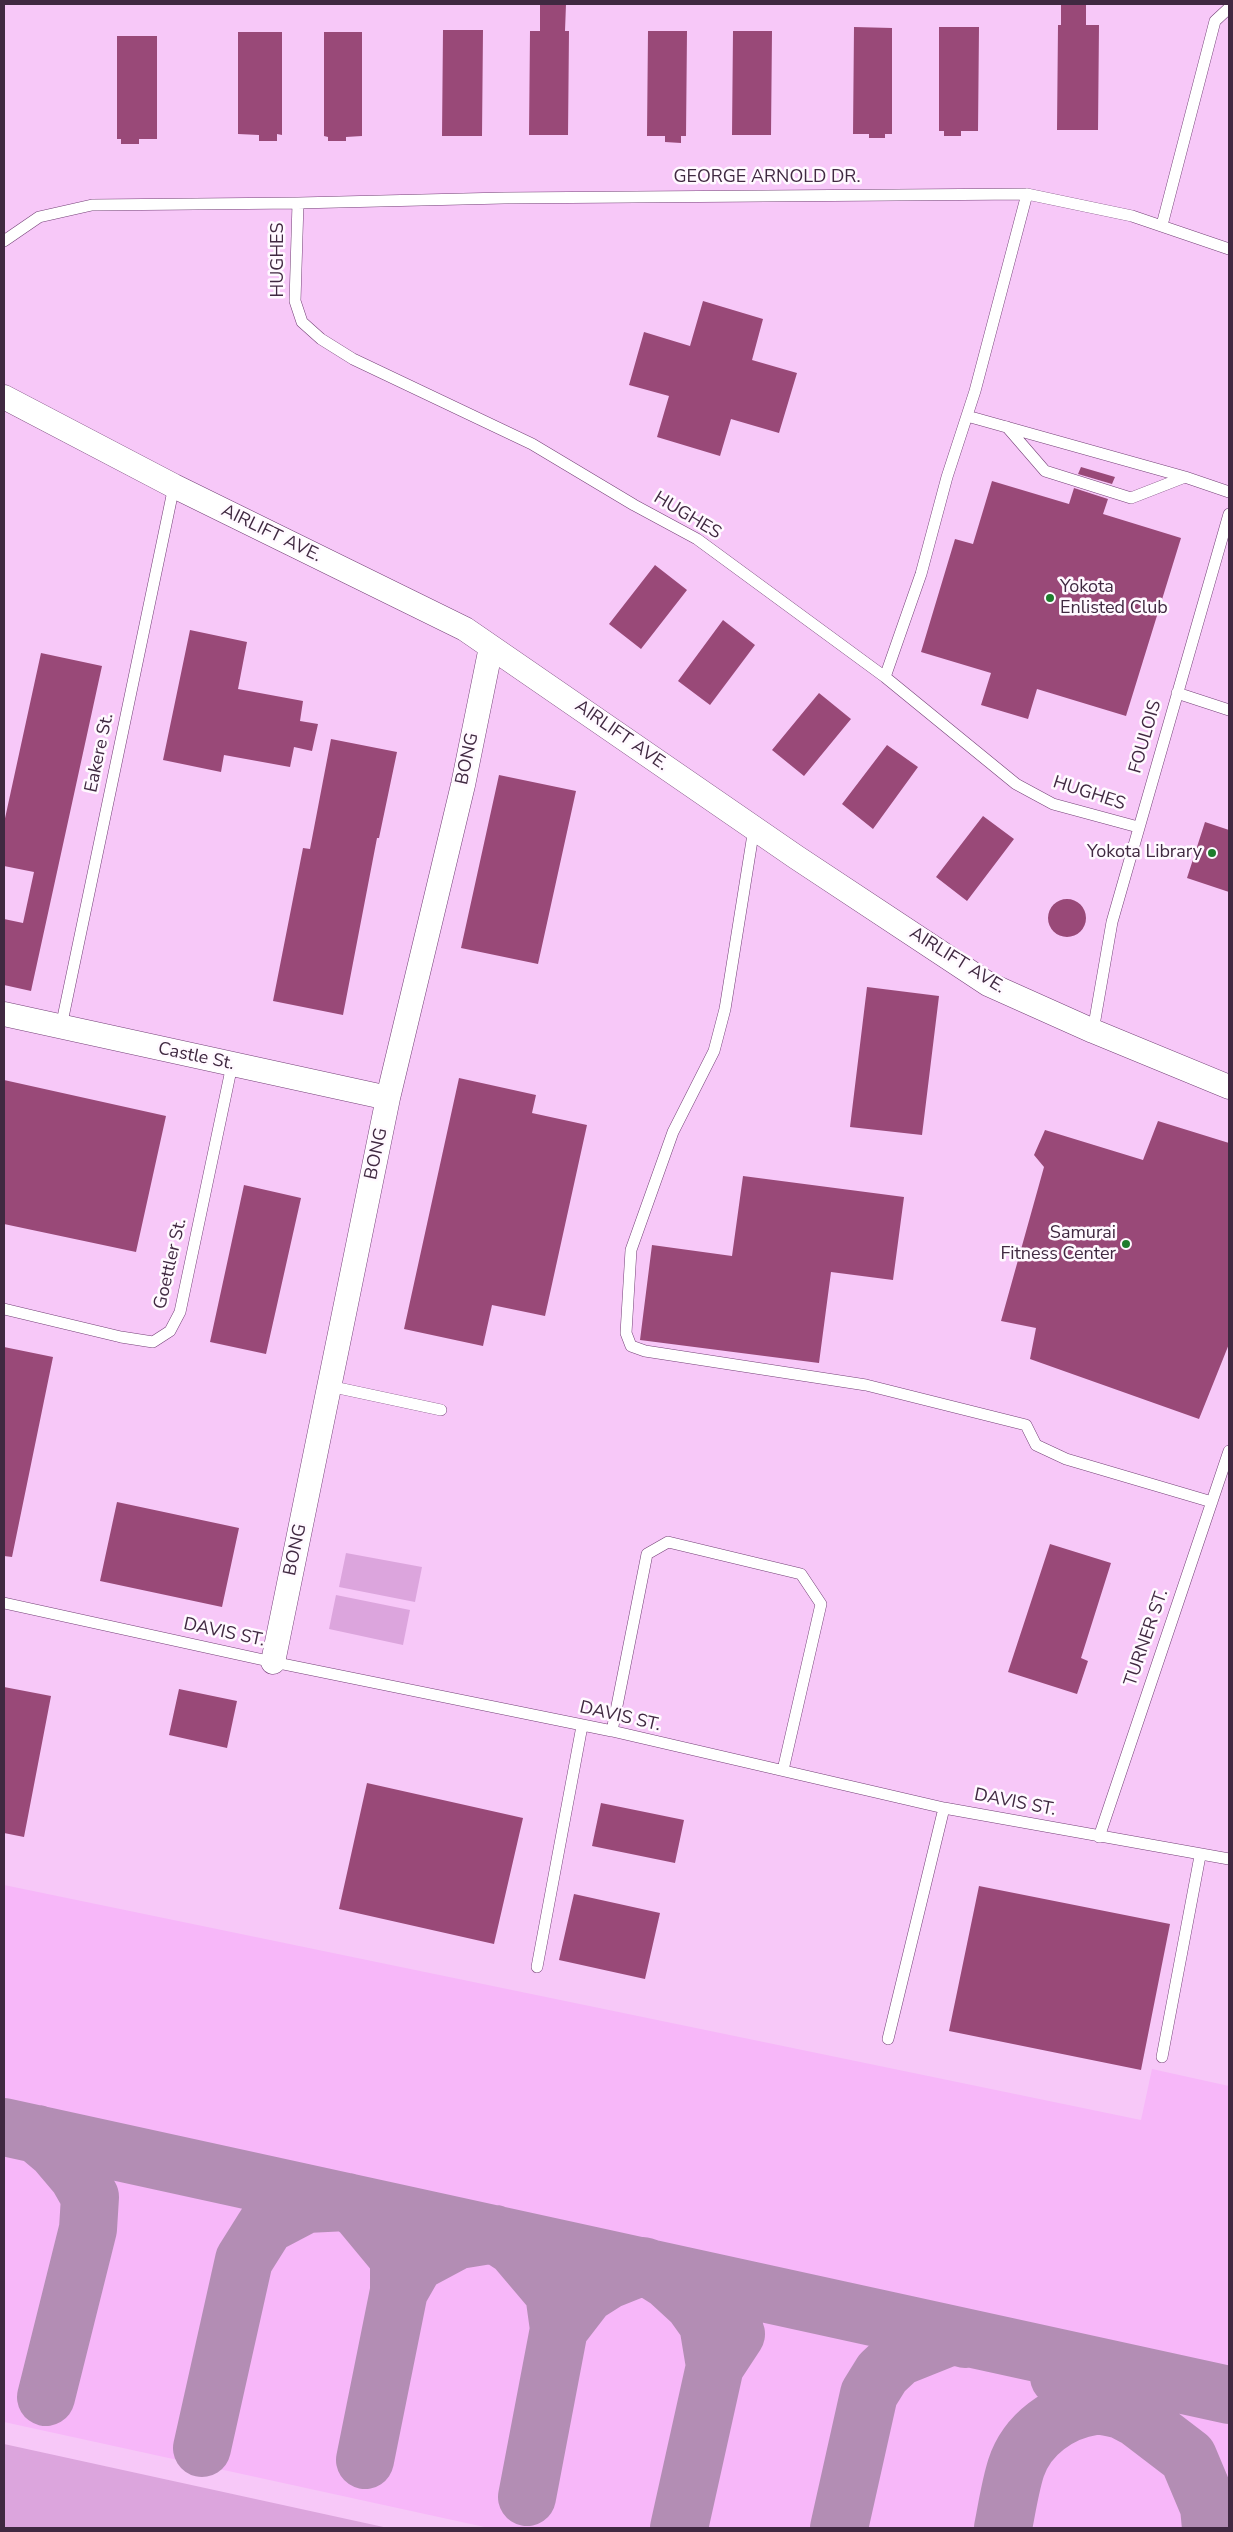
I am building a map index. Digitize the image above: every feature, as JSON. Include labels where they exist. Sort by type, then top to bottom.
[{"type":"street","name":"AIRLIFT AVE.","points":[[4,397],[174,486],[465,629],[754,828],[988,984],[1093,1031],[1229,1087]]},
{"type":"street","name":"BONG","points":[[273,1662],[388,1098],[463,785],[491,647]]},
{"type":"street","name":"Castle St.","points":[[4,1014],[388,1098]]},
{"type":"lane","points":[[1162,225],[1216,21],[1229,8]]},
{"type":"lane","points":[[885,677],[921,574],[947,477],[967,416],[1027,194]]},
{"type":"lane","name":"GEORGE ARNOLD DR.","points":[[4,241],[39,217],[92,205],[514,198],[1027,194],[1132,216],[1229,249]]},
{"type":"lane","name":"HUGHES","points":[[298,203],[295,301],[302,322],[320,340],[353,359],[532,444],[634,505],[697,539],[885,677],[1016,784],[1053,804],[1138,827]]},
{"type":"lane","points":[[967,416],[1185,477],[1229,492]]},
{"type":"lane","points":[[1006,427],[1045,471],[1131,498],[1185,477]]},
{"type":"lane","name":"Eakere St.","points":[[61,1027],[174,486]]},
{"type":"lane","name":"FOULOIS","points":[[1093,1031],[1112,922],[1229,514]]},
{"type":"lane","points":[[1177,693],[1229,710]]},
{"type":"lane","points":[[754,828],[725,1009],[714,1051],[673,1132],[631,1250],[626,1333],[630,1346],[645,1350],[866,1385],[1026,1425],[1036,1445],[1066,1459],[1212,1502]]},
{"type":"lane","name":"Goettler St.","points":[[4,1309],[121,1337],[153,1342],[170,1331],[180,1312],[232,1065]]},
{"type":"lane","points":[[330,1386],[442,1410]]},
{"type":"lane","name":"TURNER ST.","points":[[1099,1837],[1229,1451]]},
{"type":"lane","points":[[612,1731],[647,1554],[668,1542],[802,1574],[821,1604],[783,1770]]},
{"type":"lane","name":"DAVIS ST.","points":[[4,1603],[273,1662],[612,1731],[944,1808],[1200,1856],[1229,1859]]},
{"type":"lane","points":[[537,1967],[582,1726]]},
{"type":"lane","points":[[888,2039],[944,1808]]},
{"type":"lane","points":[[1162,2057],[1200,1856]]},
{"type":"shaded area","points":[[346,1553],[422,1567],[415,1602],[339,1587]]},
{"type":"shaded area","points":[[336,1595],[410,1610],[403,1645],[329,1629]]},
{"type":"shaded area","points":[[4,1885],[1141,2120],[1152,2069],[1229,2086],[1229,2528],[489,2528],[4,2422]]},
{"type":"shaded area","points":[[4,2444],[388,2528],[4,2528]]},
{"type":"building","points":[[540,4],[566,4],[565,31],[569,31],[568,135],[529,135],[530,31],[540,31]]},
{"type":"building","points":[[1061,4],[1086,4],[1086,25],[1099,25],[1098,130],[1057,130],[1058,25],[1061,25]]},
{"type":"building","points":[[854,27],[892,28],[892,134],[885,134],[885,138],[869,138],[869,134],[853,134]]},
{"type":"building","points":[[939,27],[979,27],[978,131],[961,131],[961,136],[944,136],[944,131],[939,131]]},
{"type":"building","points":[[443,30],[483,30],[482,136],[442,136]]},
{"type":"building","points":[[648,31],[687,31],[686,136],[681,136],[681,143],[665,142],[665,136],[647,136]]},
{"type":"building","points":[[733,31],[772,31],[771,135],[732,135]]},
{"type":"building","points":[[238,32],[282,32],[282,135],[277,134],[277,141],[259,141],[259,135],[238,134]]},
{"type":"building","points":[[324,32],[362,32],[362,136],[346,137],[346,141],[328,141],[328,137],[324,136]]},
{"type":"building","points":[[117,36],[157,36],[157,139],[139,139],[139,144],[121,144],[121,139],[117,139]]},
{"type":"building","points":[[703,301],[763,319],[752,360],[797,373],[779,433],[731,419],[720,456],[657,437],[669,396],[629,385],[644,332],[690,346]]},
{"type":"building","points":[[1081,467],[1115,477],[1112,484],[1078,474]]},
{"type":"building","name":"Yokota Enlisted Club","points":[[992,481],[1069,504],[1074,488],[1108,499],[1103,514],[1181,538],[1126,716],[1037,689],[1028,719],[981,705],[991,673],[921,652],[955,539],[973,544]]},
{"type":"building","points":[[655,565],[687,590],[641,649],[609,624]]},
{"type":"building","points":[[723,620],[755,645],[710,705],[678,681]]},
{"type":"building","points":[[190,630],[247,642],[238,689],[303,701],[300,721],[318,724],[312,751],[294,747],[290,767],[224,755],[221,772],[163,760]]},
{"type":"building","points":[[41,653],[102,666],[31,991],[4,985],[4,919],[23,923],[34,872],[4,866],[4,823]]},
{"type":"building","points":[[819,693],[851,719],[804,776],[772,750]]},
{"type":"building","points":[[331,739],[397,752],[379,838],[377,838],[343,1015],[273,1001],[303,848],[310,849]]},
{"type":"building","points":[[887,745],[918,767],[873,829],[842,804]]},
{"type":"building","points":[[499,775],[576,791],[538,964],[461,948]]},
{"type":"building","points":[[983,816],[1014,839],[967,901],[936,877]]},
{"type":"building","name":"Yokota Library","points":[[1205,822],[1229,830],[1229,892],[1187,878]]},
{"type":"building","points":[[1067,899],[1081,904],[1086,918],[1081,932],[1067,937],[1053,932],[1048,918],[1053,904]]},
{"type":"building","points":[[867,987],[939,996],[922,1135],[850,1127]]},
{"type":"building","points":[[459,1078],[536,1095],[532,1113],[587,1125],[545,1316],[492,1305],[483,1346],[404,1329]]},
{"type":"building","points":[[4,1080],[166,1116],[136,1252],[4,1224]]},
{"type":"building","name":"Samurai Fitness Center","points":[[1158,1121],[1229,1143],[1229,1344],[1199,1419],[1030,1359],[1036,1328],[1001,1321],[1044,1167],[1034,1155],[1045,1130],[1143,1160]]},
{"type":"building","points":[[743,1176],[904,1197],[893,1280],[831,1272],[819,1363],[640,1340],[652,1245],[732,1256]]},
{"type":"building","points":[[244,1185],[301,1198],[266,1354],[210,1342]]},
{"type":"building","points":[[4,1347],[53,1357],[12,1557],[4,1556]]},
{"type":"building","points":[[117,1502],[239,1528],[222,1607],[100,1581]]},
{"type":"building","points":[[1050,1544],[1111,1563],[1081,1658],[1088,1661],[1077,1694],[1008,1672]]},
{"type":"building","points":[[4,1687],[51,1696],[24,1837],[4,1833]]},
{"type":"building","points":[[179,1689],[237,1701],[227,1748],[169,1735]]},
{"type":"building","points":[[367,1783],[523,1818],[494,1944],[339,1909]]},
{"type":"building","points":[[601,1803],[684,1820],[675,1863],[592,1846]]},
{"type":"building","points":[[979,1886],[1170,1924],[1141,2070],[949,2031]]},
{"type":"building","points":[[574,1894],[660,1913],[645,1979],[559,1960]]},
{"type":"taxiway","points":[[4,2127],[1229,2395]]},
{"type":"taxiway","points":[[37,2134],[56,2150],[78,2176],[90,2197],[88,2229],[46,2397]]},
{"type":"taxiway","points":[[202,2448],[244,2260],[266,2225],[306,2204],[347,2202],[360,2211],[399,2258],[399,2291]]},
{"type":"taxiway","points":[[365,2460],[399,2291],[415,2263],[458,2240],[495,2234],[515,2247],[554,2293],[559,2329]]},
{"type":"taxiway","points":[[527,2497],[559,2329],[586,2294],[608,2280],[643,2266],[649,2268],[668,2280],[693,2303],[708,2324],[715,2366]]},
{"type":"taxiway","points":[[679,2528],[715,2366],[736,2334]]},
{"type":"taxiway","points":[[839,2528],[869,2394],[882,2373],[899,2357],[954,2335],[965,2339]]},
{"type":"taxiway","points":[[1059,2377],[1137,2418],[1188,2457],[1209,2507],[1211,2528]]},
{"type":"taxiway","points":[[1003,2528],[1016,2468],[1021,2456],[1037,2435],[1057,2419],[1081,2409],[1097,2406],[1121,2410]]},
{"type":"place","name":"Yokota Enlisted Club","points":[[1050,598]]},
{"type":"place","name":"Yokota Library","points":[[1212,853]]},
{"type":"place","name":"Samurai Fitness Center","points":[[1126,1244]]}]
